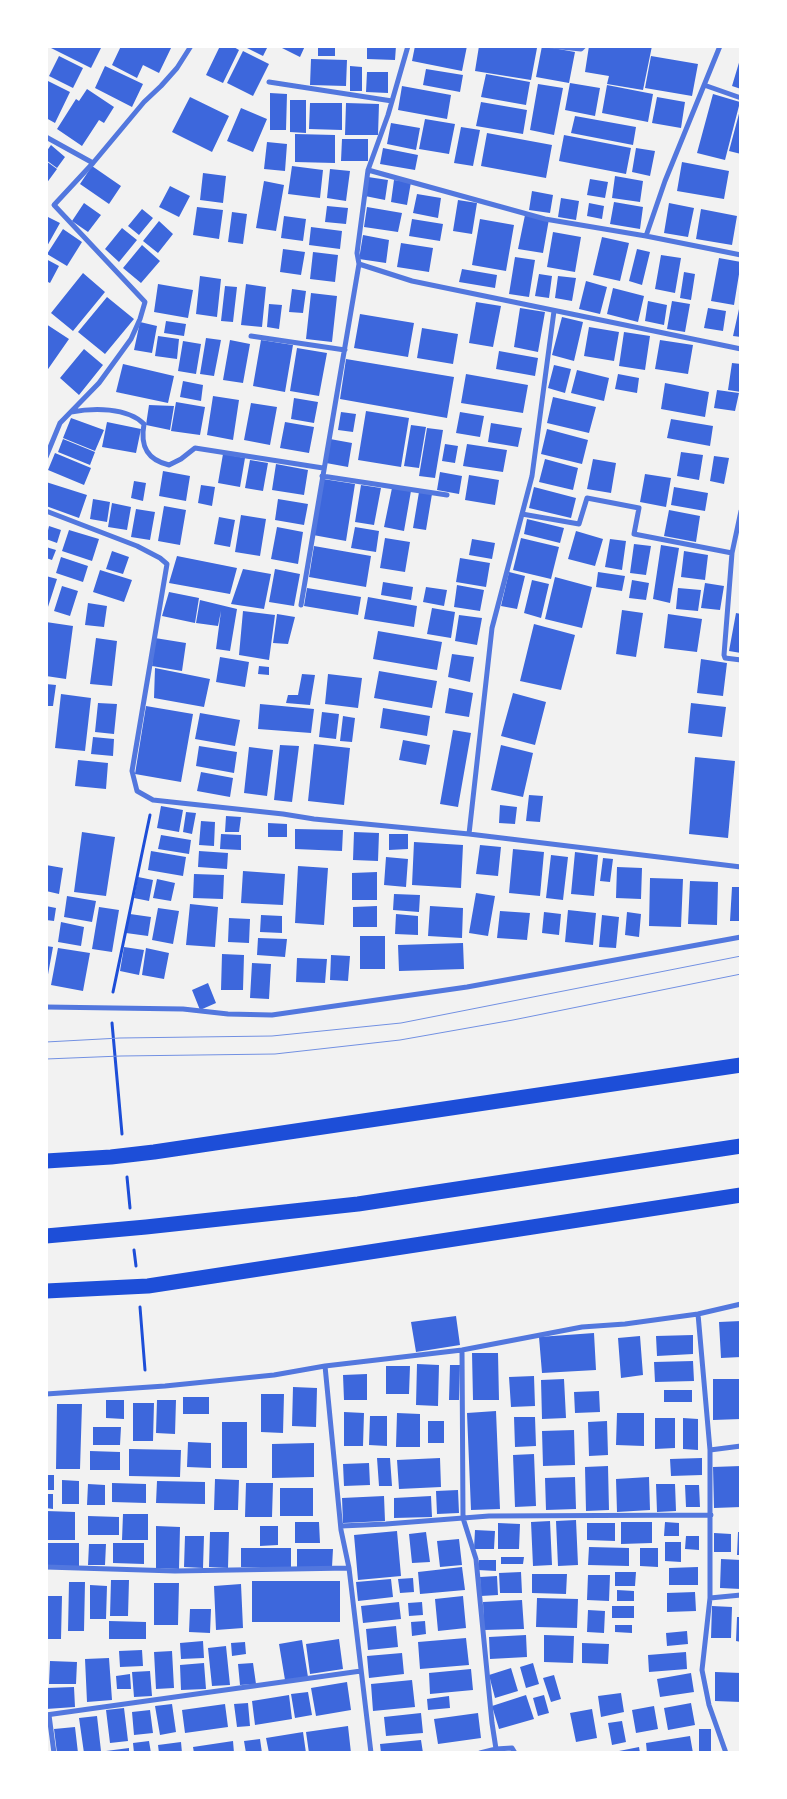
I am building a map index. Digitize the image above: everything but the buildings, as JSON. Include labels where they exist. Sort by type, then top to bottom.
[{"type":"highway","points":[[46,1161],[154,1152],[741,1065]]},
{"type":"highway","points":[[46,1236],[146,1228],[358,1204],[741,1146]]},
{"type":"highway","points":[[46,1291],[148,1286],[741,1195]]},
{"type":"street","points":[[46,457],[60,423],[98,383],[131,339],[145,302],[54,205],[93,163],[144,102],[177,68],[191,46]]},
{"type":"street","points":[[301,605],[359,264],[357,253],[368,170],[392,101],[408,46]]},
{"type":"street","points":[[550,46],[582,49],[584,46]]},
{"type":"street","points":[[646,236],[665,181],[720,46]]},
{"type":"street","points":[[269,82],[392,101]]},
{"type":"street","points":[[704,85],[741,98]]},
{"type":"street","points":[[46,137],[93,163]]},
{"type":"street","points":[[368,170],[545,219],[646,236],[741,255]]},
{"type":"street","points":[[359,264],[412,280],[741,349]]},
{"type":"street","points":[[469,834],[492,628],[532,476],[554,311]]},
{"type":"street","points":[[251,336],[345,350]]},
{"type":"street","points":[[70,412],[87,409],[104,410],[137,417],[144,424],[142,436],[146,450],[157,462],[168,466],[195,448],[323,468]]},
{"type":"street","points":[[322,476],[447,495]]},
{"type":"street","points":[[522,514],[579,524],[587,498],[639,508],[634,534],[732,553]]},
{"type":"street","points":[[46,511],[137,546],[160,558],[167,564],[132,771],[137,791],[153,800],[283,814],[314,820],[469,834],[741,867]]},
{"type":"street","points":[[741,511],[732,553],[724,655],[725,658],[741,660]]},
{"type":"street","points":[[46,1007],[183,1009],[228,1014],[272,1015],[375,1001],[588,966],[741,937]]},
{"type":"street","points":[[46,1394],[165,1386],[462,1350],[582,1327],[625,1324],[698,1314],[741,1304]]},
{"type":"street","points":[[698,1314],[710,1450],[711,1515],[710,1598],[702,1670],[709,1705],[726,1753]]},
{"type":"street","points":[[462,1350],[463,1518],[476,1560],[496,1749]]},
{"type":"street","points":[[325,1366],[341,1526],[349,1568],[371,1753]]},
{"type":"street","points":[[710,1450],[741,1446]]},
{"type":"street","points":[[341,1526],[499,1516],[711,1515]]},
{"type":"street","points":[[46,1567],[175,1571],[349,1568]]},
{"type":"street","points":[[710,1598],[741,1595]]},
{"type":"street","points":[[54,1753],[48,1715],[361,1671]]},
{"type":"street","points":[[480,1753],[512,1748],[515,1753]]},
{"type":"path","points":[[112,1023],[110,1008],[153,800]]},
{"type":"path","points":[[113,1028],[122,1137]]},
{"type":"path","points":[[126,1175],[131,1213]]},
{"type":"path","points":[[134,1242],[136,1271]]},
{"type":"path","points":[[139,1301],[145,1370]]},
{"type":"tram line","points":[[46,1042],[120,1038],[272,1036],[401,1023],[741,956]]},
{"type":"tram line","points":[[46,1059],[275,1054],[400,1040],[513,1020],[741,974]]}]
